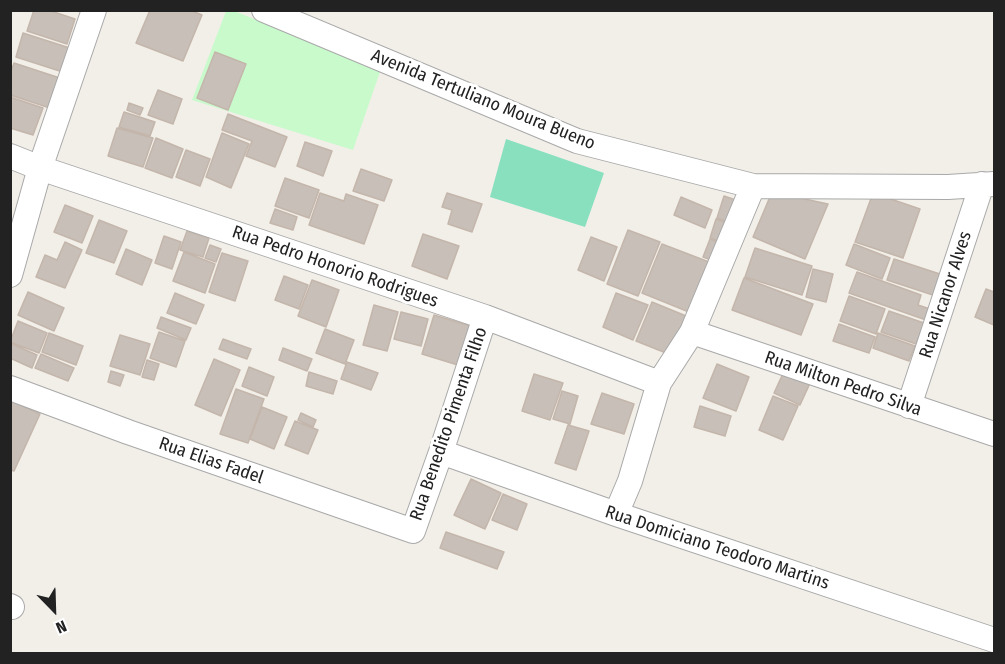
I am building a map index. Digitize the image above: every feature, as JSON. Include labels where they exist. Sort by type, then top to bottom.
[{"type":"street","points":[[10,275],[40,168],[94,10]]},
{"type":"street","name":"Avenida Tertuliano Moura Bueno","points":[[264,10],[577,141],[753,186],[948,187],[988,184]]},
{"type":"street","name":"Rua Pedro Honorio Rodrigues","points":[[10,156],[485,317],[659,383]]},
{"type":"street","name":"Rua Nicanor Alves","points":[[909,406],[988,184]]},
{"type":"street","points":[[616,514],[630,481],[659,383],[692,332],[753,186]]},
{"type":"street","name":"Rua Benedito Pimenta Filho","points":[[412,531],[441,452],[485,317]]},
{"type":"street","name":"Rua Milton Pedro Silva","points":[[692,332],[994,434]]},
{"type":"street","name":"Rua Elias Fadel","points":[[10,388],[128,432],[412,531]]},
{"type":"street","name":"Rua Domiciano Teodoro Martins","points":[[441,452],[616,514],[994,640]]},
{"type":"green space","points":[[226,11],[234,11],[381,69],[353,150],[192,100]]},
{"type":"green space","points":[[506,139],[604,173],[585,227],[490,197]]},
{"type":"building","points":[[34,10],[48,10],[75,19],[67,44],[27,31]]},
{"type":"building","points":[[150,10],[190,10],[202,15],[183,61],[136,43]]},
{"type":"building","points":[[23,33],[76,50],[69,74],[16,57]]},
{"type":"building","points":[[215,52],[246,64],[228,110],[197,98]]},
{"type":"building","points":[[14,63],[66,80],[56,110],[10,95],[10,74]]},
{"type":"building","points":[[158,90],[182,99],[173,124],[148,115]]},
{"type":"building","points":[[10,97],[43,108],[33,135],[10,128]]},
{"type":"building","points":[[129,103],[143,108],[140,115],[127,110]]},
{"type":"building","points":[[124,112],[155,122],[150,136],[119,127]]},
{"type":"building","points":[[228,114],[287,137],[275,167],[246,156],[252,141],[222,130]]},
{"type":"building","points":[[117,128],[153,138],[143,167],[108,156]]},
{"type":"building","points":[[222,133],[249,144],[231,188],[206,177]]},
{"type":"building","points":[[156,138],[183,149],[172,178],[145,168]]},
{"type":"building","points":[[305,142],[332,151],[323,176],[297,166]]},
{"type":"building","points":[[186,150],[210,159],[200,186],[176,177]]},
{"type":"building","points":[[361,169],[392,180],[384,201],[353,191]]},
{"type":"building","points":[[285,178],[319,190],[309,218],[275,206]]},
{"type":"building","points":[[772,192],[828,204],[805,259],[753,237]]},
{"type":"building","points":[[320,193],[344,201],[346,194],[378,205],[364,244],[309,225]]},
{"type":"building","points":[[447,193],[482,204],[472,232],[448,224],[452,210],[442,207]]},
{"type":"building","points":[[873,193],[920,209],[903,258],[855,242]]},
{"type":"building","points":[[724,196],[736,200],[728,222],[717,218]]},
{"type":"building","points":[[681,197],[712,210],[705,228],[674,215]]},
{"type":"building","points":[[65,205],[93,216],[82,243],[54,232]]},
{"type":"building","points":[[275,209],[297,217],[293,230],[270,223]]},
{"type":"building","points":[[716,219],[728,223],[721,242],[710,238]]},
{"type":"building","points":[[99,220],[127,231],[114,263],[86,253]]},
{"type":"building","points":[[628,230],[660,242],[638,296],[607,284]]},
{"type":"building","points":[[187,231],[209,238],[203,257],[180,250]]},
{"type":"building","points":[[423,234],[459,246],[447,279],[412,266]]},
{"type":"building","points":[[164,236],[181,242],[172,269],[155,263]]},
{"type":"building","points":[[591,237],[617,247],[604,281],[578,270]]},
{"type":"building","points":[[710,239],[721,243],[714,261],[703,257]]},
{"type":"building","points":[[65,242],[82,250],[65,288],[36,277],[45,255],[57,260]]},
{"type":"building","points":[[662,244],[709,262],[689,312],[642,293]]},
{"type":"building","points":[[854,244],[890,258],[882,279],[846,265]]},
{"type":"building","points":[[210,245],[221,249],[216,262],[205,258]]},
{"type":"building","points":[[755,248],[812,266],[802,295],[745,277]]},
{"type":"building","points":[[126,249],[152,260],[142,285],[116,274]]},
{"type":"building","points":[[184,252],[215,264],[205,293],[173,281]]},
{"type":"building","points":[[222,253],[248,261],[235,301],[209,292]]},
{"type":"building","points":[[894,259],[946,276],[939,297],[887,280]]},
{"type":"building","points":[[813,269],[833,274],[826,302],[806,297]]},
{"type":"building","points":[[857,272],[921,295],[918,305],[930,309],[926,320],[849,293]]},
{"type":"building","points":[[284,276],[308,285],[299,309],[275,300]]},
{"type":"building","points":[[744,278],[813,304],[801,335],[732,310]]},
{"type":"building","points":[[312,280],[339,290],[326,327],[298,316]]},
{"type":"building","points":[[986,289],[994,292],[994,325],[975,317]]},
{"type":"building","points":[[28,292],[64,308],[54,331],[18,315]]},
{"type":"building","points":[[175,293],[204,305],[196,324],[167,313]]},
{"type":"building","points":[[616,293],[648,305],[633,340],[603,327]]},
{"type":"building","points":[[849,296],[885,309],[876,334],[840,321]]},
{"type":"building","points":[[652,302],[691,318],[676,357],[636,341]]},
{"type":"building","points":[[374,305],[398,312],[387,351],[363,345]]},
{"type":"building","points":[[889,311],[924,323],[916,344],[881,332]]},
{"type":"building","points":[[401,312],[428,319],[421,346],[394,339]]},
{"type":"building","points":[[434,315],[474,327],[461,366],[422,354]]},
{"type":"building","points":[[161,317],[191,328],[186,340],[157,328]]},
{"type":"building","points":[[18,321],[47,333],[39,353],[10,342]]},
{"type":"building","points":[[839,324],[875,337],[869,353],[833,341]]},
{"type":"building","points":[[325,329],[354,340],[345,364],[316,353]]},
{"type":"building","points":[[159,332],[185,341],[176,367],[150,358]]},
{"type":"building","points":[[49,333],[83,346],[76,365],[42,352]]},
{"type":"building","points":[[878,333],[915,346],[909,361],[873,348]]},
{"type":"building","points":[[120,335],[150,344],[140,375],[110,366]]},
{"type":"building","points":[[223,339],[251,349],[247,359],[219,349]]},
{"type":"building","points":[[10,343],[37,355],[32,368],[10,358]]},
{"type":"building","points":[[283,348],[312,359],[307,371],[279,360]]},
{"type":"building","points":[[41,354],[74,368],[68,381],[35,368]]},
{"type":"building","points":[[214,359],[240,370],[221,416],[195,405]]},
{"type":"building","points":[[147,360],[159,364],[154,380],[142,377]]},
{"type":"building","points":[[347,362],[378,373],[371,390],[341,379]]},
{"type":"building","points":[[717,364],[749,377],[736,411],[703,398]]},
{"type":"building","points":[[249,367],[274,377],[267,396],[242,386]]},
{"type":"building","points":[[786,367],[812,379],[800,405],[774,393]]},
{"type":"building","points":[[111,371],[124,375],[120,386],[108,382]]},
{"type":"building","points":[[309,372],[337,381],[333,394],[306,386]]},
{"type":"building","points":[[534,374],[563,383],[550,420],[522,411]]},
{"type":"building","points":[[236,389],[264,399],[248,443],[220,434]]},
{"type":"building","points":[[562,391],[578,396],[570,424],[553,419]]},
{"type":"building","points":[[602,393],[634,404],[624,434],[591,424]]},
{"type":"building","points":[[773,396],[798,406],[783,440],[759,430]]},
{"type":"building","points":[[10,400],[40,414],[14,471],[10,470]]},
{"type":"building","points":[[700,406],[731,416],[725,436],[694,427]]},
{"type":"building","points":[[262,407],[287,417],[274,449],[250,439]]},
{"type":"building","points":[[301,413],[316,420],[313,427],[298,420]]},
{"type":"building","points":[[295,421],[318,430],[308,454],[285,445]]},
{"type":"building","points":[[568,425],[589,431],[576,470],[555,463]]},
{"type":"building","points":[[471,479],[501,493],[485,529],[454,515]]},
{"type":"building","points":[[503,494],[527,504],[517,530],[492,520]]},
{"type":"building","points":[[446,532],[504,552],[497,569],[440,548]]}]
